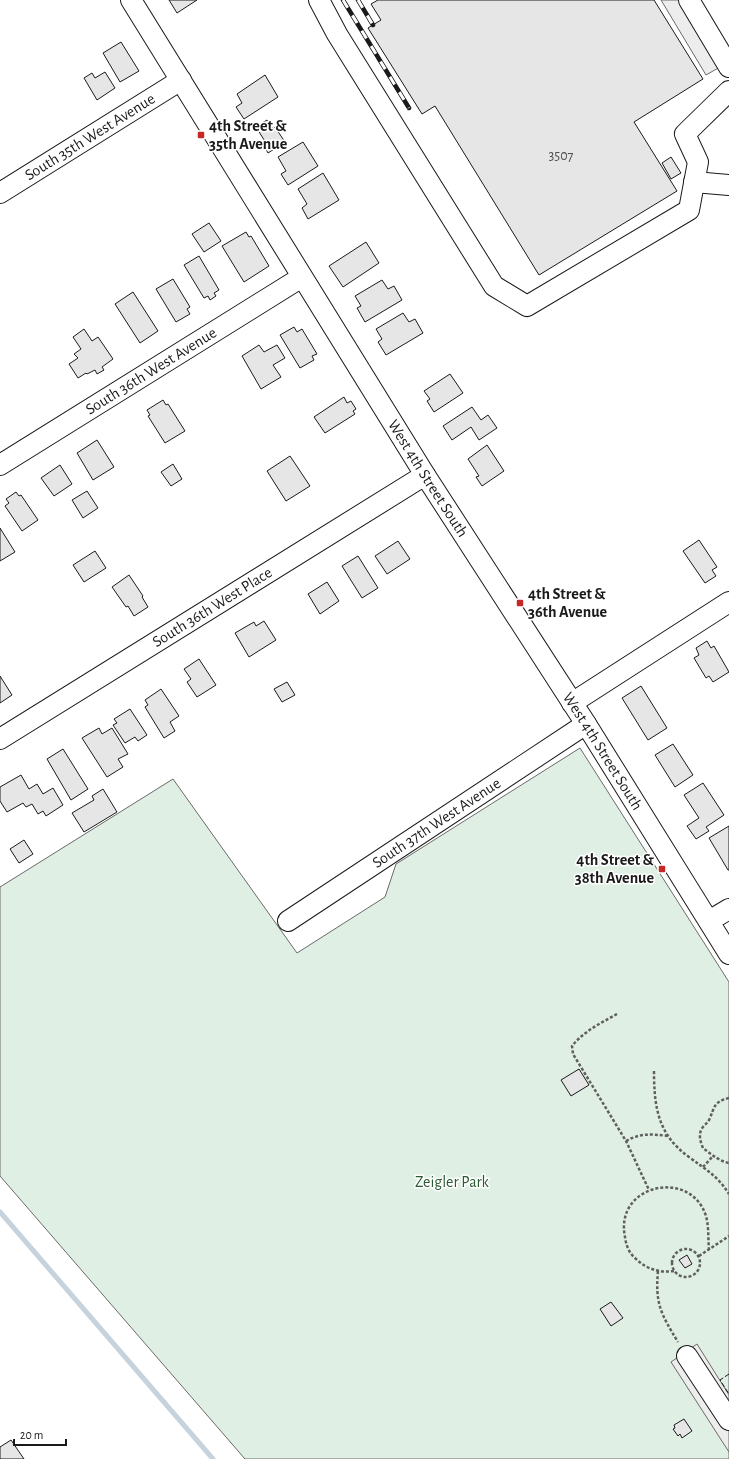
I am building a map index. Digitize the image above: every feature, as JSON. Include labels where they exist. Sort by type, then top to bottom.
[{"type":"street","name":"West 4th Street South","points":[[131,0],[425,475],[586,724],[729,954]]},
{"type":"street","points":[[319,0],[338,34],[494,286],[527,306],[689,210],[698,162],[685,134],[729,91]]},
{"type":"street","points":[[689,0],[729,67]]},
{"type":"street","name":"South 35th West Avenue","points":[[0,193],[181,80]]},
{"type":"street","points":[[694,182],[729,185]]},
{"type":"street","name":"South 36th West Avenue","points":[[0,465],[302,277]]},
{"type":"street","name":"South 36th West Place","points":[[0,739],[425,475]]},
{"type":"street","points":[[572,703],[729,602]]},
{"type":"street","name":"South 37th West Avenue","points":[[288,921],[586,724]]},
{"type":"street","points":[[709,922],[729,909]]},
{"type":"street","points":[[687,1356],[729,1420]]},
{"type":"path","points":[[617,1014],[586,1032],[572,1046],[573,1054],[626,1141],[650,1190]]},
{"type":"path","points":[[654,1071],[655,1102],[663,1127],[668,1136],[678,1148],[714,1175],[729,1194]]},
{"type":"path","points":[[729,1098],[722,1100],[714,1106],[709,1121],[703,1127],[700,1134],[703,1148],[713,1156],[729,1163]]},
{"type":"path","points":[[626,1141],[642,1134],[668,1136]]},
{"type":"path","points":[[704,1167],[713,1156]]},
{"type":"path","points":[[674,1271],[666,1272],[648,1268],[633,1256],[628,1249],[623,1223],[631,1204],[638,1196],[650,1190],[663,1188],[677,1188],[688,1193],[701,1206],[706,1215],[708,1224],[709,1250]]},
{"type":"path","points":[[699,1256],[729,1236]]},
{"type":"path","points":[[690,1249],[699,1256],[701,1261],[700,1267],[694,1276],[689,1278],[683,1277],[674,1271],[672,1260],[679,1251],[690,1249]]},
{"type":"path","points":[[658,1271],[657,1295],[661,1313],[687,1356]]},
{"type":"green space","name":"Zeigler Park","points":[[580,748],[729,982],[729,1459],[245,1459],[0,1176],[0,887],[173,779],[297,953],[385,897],[396,864]]},
{"type":"shaded area","points":[[661,0],[679,0],[720,67],[706,75]]},
{"type":"shaded area","points":[[697,1344],[729,1395],[729,1452],[671,1362]]},
{"type":"building","points":[[169,0],[197,0],[177,13]]},
{"type":"building","points":[[378,0],[654,0],[703,79],[634,122],[677,191],[539,275],[435,106],[422,114],[368,28],[381,20],[371,4]]},
{"type":"building","points":[[121,42],[139,71],[120,82],[103,53]]},
{"type":"building","points":[[105,72],[115,88],[97,100],[84,78],[92,73],[95,78]]},
{"type":"building","points":[[265,75],[278,97],[244,119],[236,107],[242,103],[237,94]]},
{"type":"building","points":[[267,120],[273,129],[275,127],[285,142],[268,153],[263,144],[266,143],[256,127]]},
{"type":"building","points":[[303,142],[318,166],[288,185],[281,174],[286,171],[278,157]]},
{"type":"building","points":[[671,157],[681,173],[671,179],[662,163]]},
{"type":"building","points":[[323,173],[339,200],[308,219],[302,208],[307,204],[298,189]]},
{"type":"building","points":[[209,223],[221,241],[204,252],[192,234]]},
{"type":"building","points":[[246,232],[249,237],[251,236],[269,266],[244,282],[222,246]]},
{"type":"building","points":[[366,242],[379,263],[343,287],[329,266]]},
{"type":"building","points":[[199,256],[219,290],[214,293],[216,296],[210,300],[208,296],[204,298],[184,265]]},
{"type":"building","points":[[173,279],[190,307],[187,309],[190,314],[176,322],[156,289]]},
{"type":"building","points":[[382,280],[388,289],[394,286],[402,300],[365,322],[357,308],[361,306],[355,296]]},
{"type":"building","points":[[133,292],[158,331],[140,343],[115,304]]},
{"type":"building","points":[[403,313],[409,322],[415,319],[423,333],[386,355],[378,342],[382,339],[376,329]]},
{"type":"building","points":[[294,327],[297,332],[302,329],[317,354],[312,356],[314,360],[300,368],[280,335]]},
{"type":"building","points":[[84,329],[92,341],[98,337],[113,359],[102,367],[104,370],[97,374],[95,370],[78,378],[69,364],[78,358],[74,354],[81,349],[73,337]]},
{"type":"building","points":[[259,345],[264,352],[277,345],[285,358],[273,365],[281,377],[261,389],[242,356]]},
{"type":"building","points":[[450,374],[463,393],[434,412],[427,401],[430,399],[424,391]]},
{"type":"building","points":[[344,397],[347,403],[351,401],[356,409],[353,411],[355,414],[325,433],[314,417]]},
{"type":"building","points":[[163,400],[166,405],[168,404],[185,431],[165,443],[148,416],[150,415],[147,410]]},
{"type":"building","points":[[472,407],[481,420],[488,415],[497,428],[479,440],[471,427],[452,440],[443,426]]},
{"type":"building","points":[[97,440],[114,467],[93,480],[77,453]]},
{"type":"building","points":[[487,445],[504,471],[482,486],[476,477],[479,476],[468,459]]},
{"type":"building","points":[[290,456],[310,486],[286,501],[267,471]]},
{"type":"building","points":[[173,464],[182,479],[171,486],[161,472]]},
{"type":"building","points":[[60,465],[72,484],[54,496],[41,478]]},
{"type":"building","points":[[87,491],[98,508],[83,518],[72,500]]},
{"type":"building","points":[[16,492],[19,496],[21,495],[38,520],[22,531],[5,506],[9,503],[6,499]]},
{"type":"building","points":[[0,528],[15,552],[0,561]]},
{"type":"building","points":[[699,540],[717,567],[712,570],[716,576],[705,583],[683,551]]},
{"type":"building","points":[[398,541],[410,559],[387,574],[375,556]]},
{"type":"building","points":[[95,551],[106,568],[84,582],[73,565]]},
{"type":"building","points":[[358,556],[378,588],[362,598],[342,566]]},
{"type":"building","points":[[129,575],[143,596],[142,597],[148,607],[134,616],[128,606],[126,607],[112,587]]},
{"type":"building","points":[[327,582],[339,601],[320,614],[308,594]]},
{"type":"building","points":[[264,621],[276,640],[249,657],[235,633],[254,622],[256,626]]},
{"type":"building","points":[[707,641],[711,648],[714,646],[729,672],[713,682],[709,676],[706,678],[694,658],[699,655],[696,648]]},
{"type":"building","points":[[199,659],[216,685],[197,697],[187,682],[191,679],[184,669]]},
{"type":"building","points":[[0,676],[12,695],[0,703]]},
{"type":"building","points":[[287,682],[295,695],[282,702],[274,689]]},
{"type":"building","points":[[641,686],[667,728],[648,740],[622,698]]},
{"type":"building","points":[[161,689],[179,716],[170,722],[175,731],[164,738],[145,707],[148,705],[145,700]]},
{"type":"building","points":[[130,709],[147,735],[138,741],[135,737],[125,743],[113,725],[117,723],[114,719]]},
{"type":"building","points":[[99,728],[102,734],[112,728],[128,754],[118,759],[123,767],[107,777],[82,738]]},
{"type":"building","points":[[673,744],[693,775],[675,787],[655,755]]},
{"type":"building","points":[[63,749],[88,789],[71,800],[47,759]]},
{"type":"building","points":[[21,775],[29,789],[37,784],[43,794],[53,788],[63,805],[46,816],[43,811],[38,814],[32,804],[26,807],[23,803],[7,812],[0,801],[0,787]]},
{"type":"building","points":[[703,783],[724,815],[706,827],[709,831],[696,839],[687,826],[699,818],[684,795]]},
{"type":"building","points":[[103,789],[117,812],[84,832],[72,813],[94,800],[92,796]]},
{"type":"building","points":[[729,826],[729,870],[728,870],[709,838]]},
{"type":"building","points":[[24,840],[33,854],[19,863],[10,849]]},
{"type":"building","points":[[579,1069],[589,1085],[571,1096],[561,1080]]},
{"type":"building","points":[[687,1255],[692,1264],[685,1268],[679,1260]]},
{"type":"building","points":[[611,1302],[623,1318],[611,1326],[600,1309]]},
{"type":"building","points":[[684,1419],[692,1431],[682,1438],[680,1434],[678,1436],[673,1429],[675,1428],[674,1425]]},
{"type":"building","points":[[11,1440],[24,1459],[0,1459],[0,1447]]},
{"type":"waterway","points":[[0,1212],[213,1459]]},
{"type":"railway","points":[[343,0],[409,108]]},
{"type":"railway","points":[[358,0],[373,25]]},
{"type":"fence","points":[[729,1374],[720,1380],[729,1394]]},
{"type":"place","name":"4th Street & 35th Avenue","points":[[201,135]]},
{"type":"place","name":"4th Street & 36th Avenue","points":[[520,603]]},
{"type":"place","name":"4th Street & 38th Avenue","points":[[662,869]]}]
